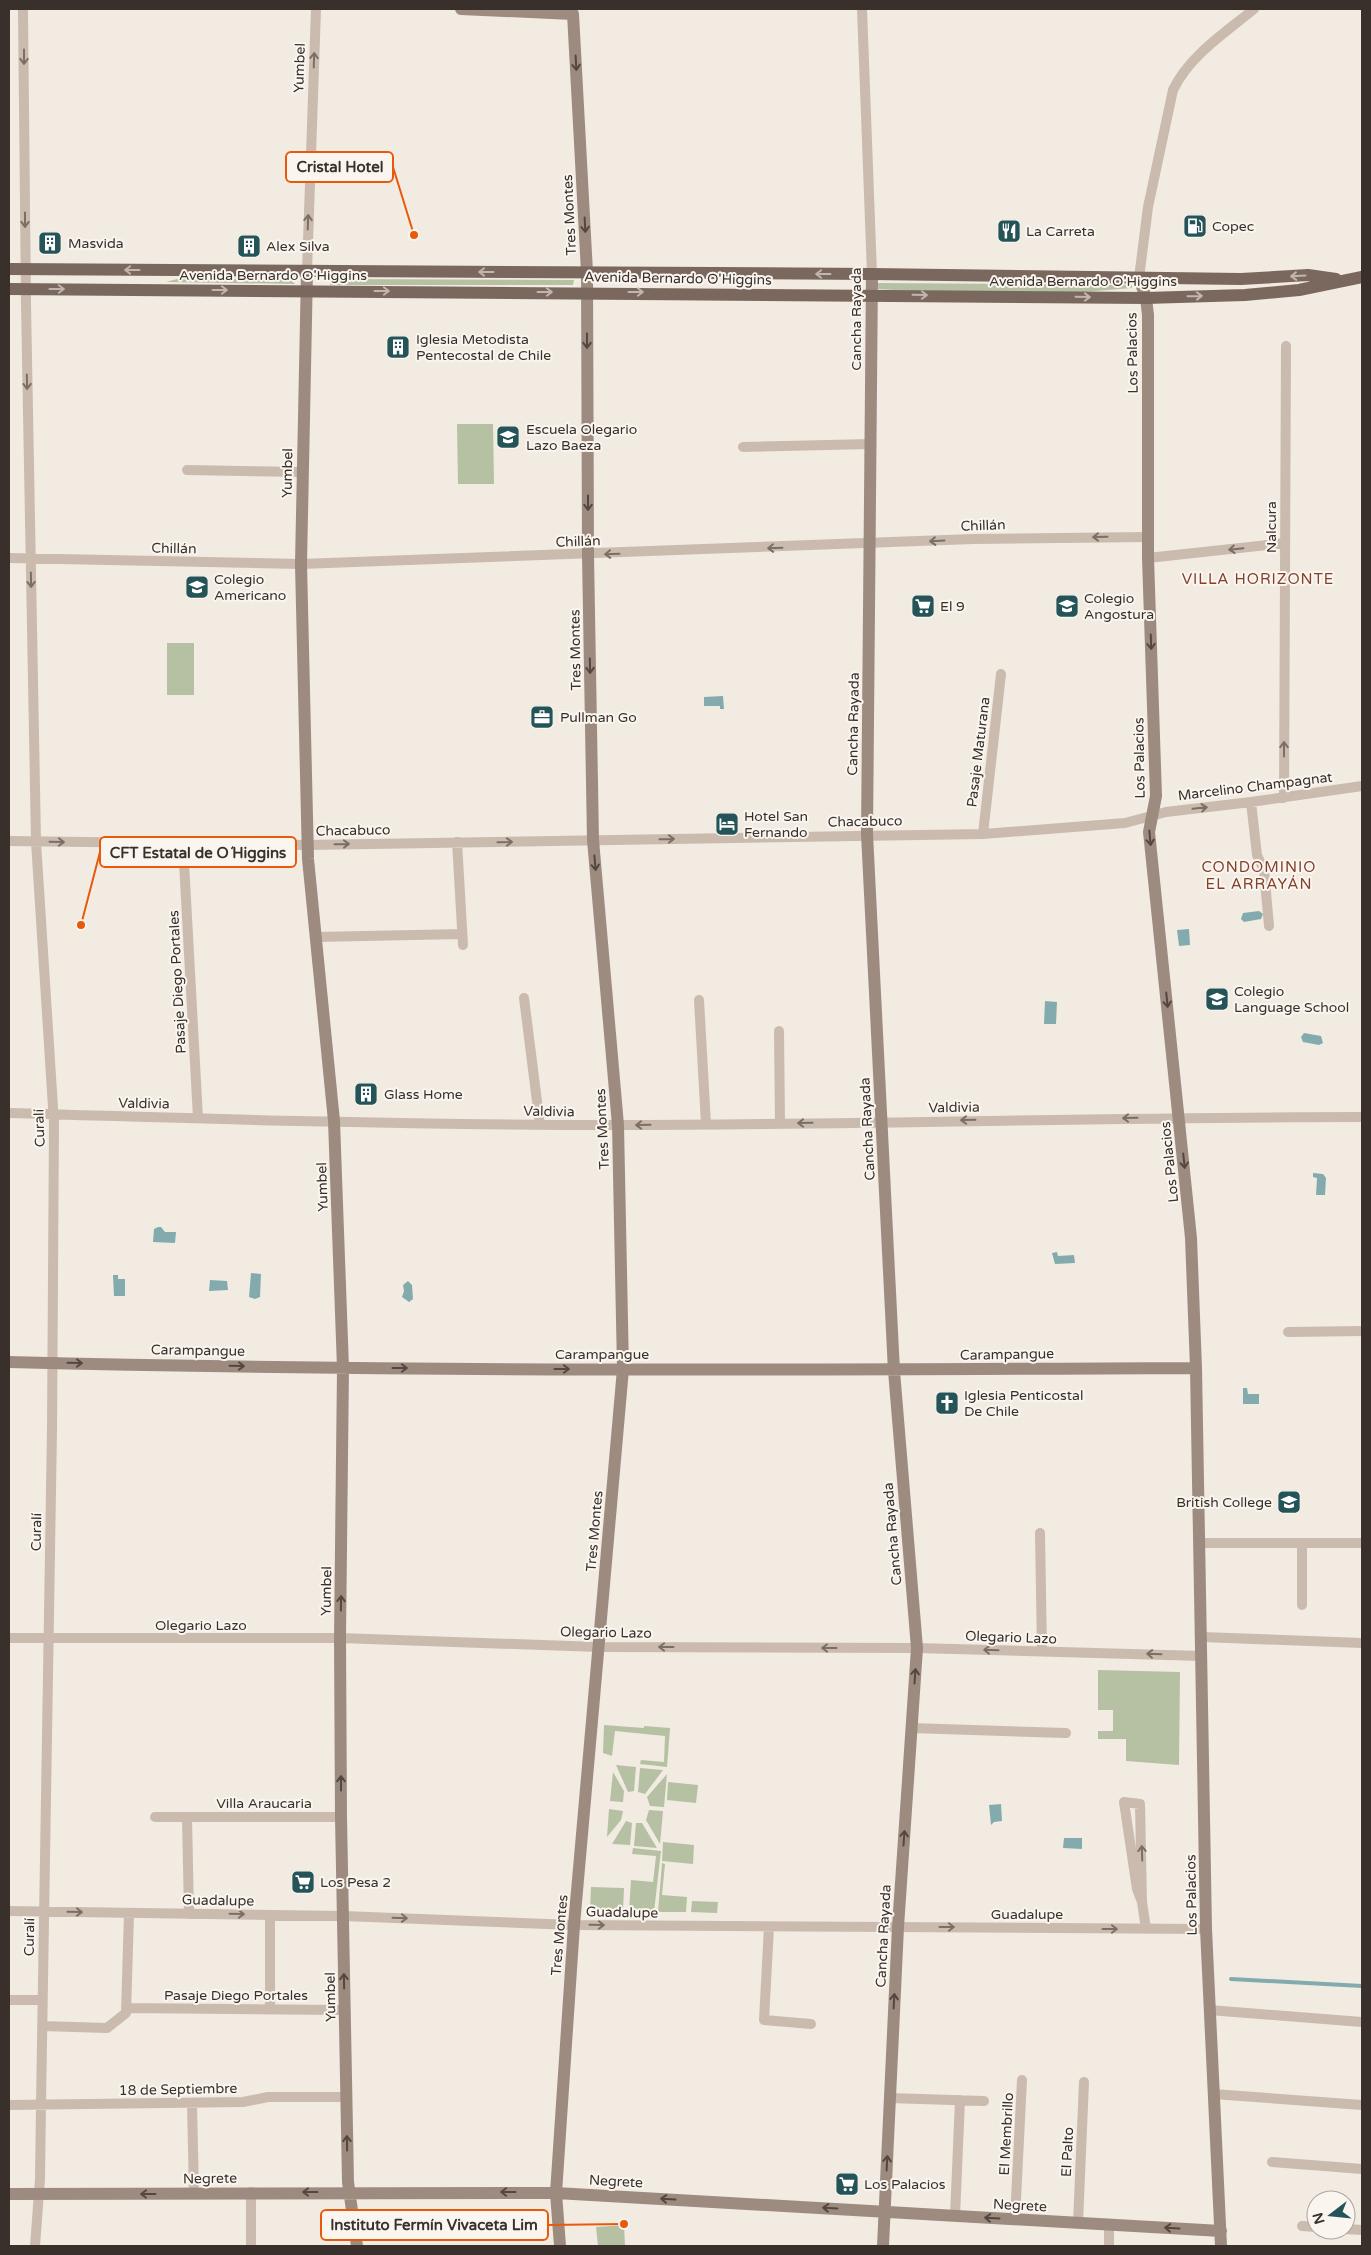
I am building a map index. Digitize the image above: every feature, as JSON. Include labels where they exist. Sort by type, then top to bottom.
[{"type":"main road","name":"Avenida Bernardo O'Higgins","points":[[9,270],[872,274],[1241,279],[1308,276],[1346,280]]},
{"type":"main road","name":"Avenida Bernardo O'Higgins","points":[[9,289],[872,294],[1146,298],[1245,295],[1299,290],[1362,277]]},
{"type":"street","name":"Curalí","points":[[24,9],[26,289],[36,842],[53,1114],[52,1363],[41,2104],[35,2246]]},
{"type":"street","name":"Yumbel","points":[[316,9],[306,290],[302,564],[308,845],[315,937],[334,1121],[343,1368],[340,1638],[341,1817],[348,2192],[357,2246]]},
{"type":"street","points":[[461,9],[574,12]]},
{"type":"street","name":"Cancha Rayada","points":[[862,9],[872,274],[867,834],[894,1371],[917,1648],[898,1927],[883,2246]]},
{"type":"street","name":"Los Palacios","points":[[1222,2246],[1206,1929],[1200,1542],[1191,1238],[1149,832],[1156,796],[1148,558],[1148,315],[1146,298],[1139,278],[1148,206],[1173,90],[1192,63],[1254,9]]},
{"type":"street","name":"Tres Montes","points":[[560,2246],[556,2192],[574,1925],[583,1842],[623,1369],[618,1125],[594,840],[588,555],[588,272],[574,12]]},
{"type":"street","name":"Nalcura","points":[[1284,798],[1286,346]]},
{"type":"street","points":[[743,448],[871,444]]},
{"type":"street","points":[[187,470],[302,472]]},
{"type":"street","name":"Chillán","points":[[9,558],[302,564],[588,555],[972,539],[1148,537]]},
{"type":"street","points":[[1148,558],[1285,543]]},
{"type":"street","name":"Pasaje Maturana","points":[[983,834],[1001,674]]},
{"type":"street","name":"Marcelino Champagnat","points":[[1152,816],[1166,812],[1284,798],[1362,786]]},
{"type":"street","points":[[1251,802],[1257,855],[1264,870],[1270,926]]},
{"type":"street","name":"Chacabuco","points":[[9,841],[308,845],[867,834],[983,834],[1106,826],[1152,816]]},
{"type":"street","points":[[457,842],[463,945]]},
{"type":"street","name":"Pasaje Diego Portales","points":[[183,844],[198,1118]]},
{"type":"street","points":[[315,937],[462,934]]},
{"type":"street","points":[[524,998],[540,1125]]},
{"type":"street","points":[[699,1000],[706,1124]]},
{"type":"street","points":[[779,1031],[780,1123]]},
{"type":"street","name":"Valdivia","points":[[9,1113],[540,1125],[1179,1117],[1362,1117]]},
{"type":"street","points":[[1288,1332],[1362,1331]]},
{"type":"street","name":"Carampangue","points":[[9,1362],[343,1368],[894,1371],[1196,1368]]},
{"type":"street","points":[[1040,1533],[1042,1651]]},
{"type":"street","points":[[1200,1542],[1362,1543]]},
{"type":"street","points":[[1302,1543],[1302,1605]]},
{"type":"street","points":[[1202,1637],[1362,1643]]},
{"type":"street","name":"Olegario Lazo","points":[[9,1638],[340,1638],[598,1647],[917,1648],[1202,1656]]},
{"type":"street","points":[[911,1728],[1066,1733]]},
{"type":"street","points":[[1142,1902],[1137,1889],[1124,1802],[1140,1804],[1142,1902],[1146,1929]]},
{"type":"street","name":"Villa Araucaria","points":[[155,1817],[341,1817]]},
{"type":"street","points":[[187,1817],[189,1914]]},
{"type":"street","name":"Guadalupe","points":[[9,1911],[343,1916],[574,1925],[1206,1929]]},
{"type":"street","points":[[42,2026],[107,2028],[126,2011],[129,1913]]},
{"type":"street","points":[[270,1915],[270,2009]]},
{"type":"street","points":[[769,1927],[764,2020],[810,2024]]},
{"type":"street","points":[[9,2000],[42,2000]]},
{"type":"street","name":"Pasaje Diego Portales","points":[[126,2011],[345,2010]]},
{"type":"street","points":[[1209,2010],[1362,2022]]},
{"type":"street","name":"El Membrillo","points":[[1015,2219],[1022,2080]]},
{"type":"street","name":"El Palto","points":[[1078,2223],[1084,2082]]},
{"type":"street","points":[[1213,2094],[1362,2105]]},
{"type":"street","name":"18 de Septiembre","points":[[9,2105],[243,2102],[268,2096],[347,2097]]},
{"type":"street","points":[[889,2098],[984,2101]]},
{"type":"street","points":[[955,2216],[960,2100]]},
{"type":"street","points":[[192,2103],[194,2193]]},
{"type":"street","points":[[1272,2162],[1362,2169]]},
{"type":"street","points":[[250,2246],[251,2192]]},
{"type":"street","name":"Negrete","points":[[9,2194],[556,2192],[1221,2231]]},
{"type":"street","points":[[1109,2225],[1109,2246]]},
{"type":"street","points":[[1302,2226],[1306,2226]]},
{"type":"green space","points":[[181,278],[291,280],[295,284],[166,282]]},
{"type":"green space","points":[[330,279],[574,280],[573,285],[330,285]]},
{"type":"green space","points":[[877,283],[1132,285],[1132,288],[1072,293],[931,292],[877,289]]},
{"type":"green space","points":[[457,424],[493,424],[494,484],[458,484]]},
{"type":"green space","points":[[167,643],[194,643],[194,695],[167,695]]},
{"type":"green space","points":[[1098,1670],[1180,1672],[1179,1765],[1126,1761],[1126,1739],[1098,1739],[1098,1731],[1113,1731],[1113,1710],[1098,1710]]},
{"type":"green space","points":[[604,1725],[670,1728],[667,1767],[640,1764],[641,1760],[664,1762],[665,1736],[615,1731],[612,1756],[603,1753]]},
{"type":"green space","points":[[616,1765],[636,1767],[634,1791],[628,1792]]},
{"type":"green space","points":[[640,1768],[663,1770],[645,1794],[638,1792]]},
{"type":"green space","points":[[613,1772],[624,1791],[623,1802],[610,1801]]},
{"type":"green space","points":[[667,1774],[664,1807],[650,1806],[647,1797]]},
{"type":"green space","points":[[668,1782],[698,1785],[696,1803],[667,1800]]},
{"type":"green space","points":[[609,1809],[623,1811],[621,1820],[607,1837]]},
{"type":"green space","points":[[649,1810],[663,1811],[660,1844],[646,1820]]},
{"type":"green space","points":[[626,1821],[632,1823],[630,1845],[612,1844]]},
{"type":"green space","points":[[636,1823],[642,1823],[657,1848],[634,1846]]},
{"type":"green space","points":[[663,1842],[694,1845],[693,1864],[662,1861]]},
{"type":"green space","points":[[633,1848],[661,1851],[654,1912],[629,1912],[631,1880],[653,1882],[656,1856],[632,1854]]},
{"type":"green space","points":[[662,1863],[665,1864],[662,1895],[687,1897],[686,1912],[658,1912]]},
{"type":"green space","points":[[591,1887],[624,1888],[623,1911],[590,1911]]},
{"type":"green space","points":[[692,1901],[718,1902],[717,1913],[691,1912]]},
{"type":"green space","points":[[624,2225],[625,2246],[598,2246],[596,2227]]},
{"type":"water","points":[[723,696],[724,709],[720,709],[720,706],[704,706],[704,697]]},
{"type":"water","points":[[1259,911],[1263,914],[1261,919],[1244,922],[1241,919],[1243,913]]},
{"type":"water","points":[[1189,929],[1190,945],[1179,946],[1177,930]]},
{"type":"water","points":[[1045,1001],[1057,1002],[1056,1024],[1044,1024]]},
{"type":"water","points":[[1304,1033],[1321,1036],[1323,1043],[1319,1045],[1303,1042],[1301,1037]]},
{"type":"water","points":[[1313,1173],[1323,1174],[1326,1178],[1325,1195],[1316,1195],[1317,1178],[1313,1177]]},
{"type":"water","points":[[161,1227],[165,1232],[176,1232],[175,1243],[153,1242],[154,1229]]},
{"type":"water","points":[[1057,1252],[1058,1256],[1074,1255],[1075,1263],[1055,1264],[1052,1253]]},
{"type":"water","points":[[251,1273],[261,1274],[260,1297],[255,1299],[249,1297]]},
{"type":"water","points":[[113,1275],[118,1275],[118,1279],[125,1279],[125,1296],[114,1296]]},
{"type":"water","points":[[210,1280],[227,1281],[228,1290],[209,1291]]},
{"type":"water","points":[[408,1281],[412,1285],[413,1299],[409,1302],[402,1297],[403,1285]]},
{"type":"water","points":[[1243,1388],[1247,1388],[1248,1394],[1259,1394],[1259,1404],[1243,1404]]},
{"type":"water","points":[[1001,1804],[1002,1821],[994,1822],[991,1825],[989,1805]]},
{"type":"water","points":[[1064,1838],[1082,1838],[1082,1849],[1063,1848]]},
{"type":"waterway","points":[[1231,1979],[1362,1986]]},
{"type":"place","name":"Copec","points":[[1195,226]]},
{"type":"place","name":"La Carreta","points":[[1009,231]]},
{"type":"place","name":"Cristal Hotel","points":[[414,235]]},
{"type":"place","name":"Masvida","points":[[50,243]]},
{"type":"place","name":"Alex Silva","points":[[249,246]]},
{"type":"place","name":"Iglesia Metodista Pentecostal de Chile","points":[[398,347]]},
{"type":"place","name":"Escuela Olegario Lazo Baeza","points":[[508,437]]},
{"type":"place","name":"Colegio Americano","points":[[197,587]]},
{"type":"place","name":"El 9","points":[[923,606]]},
{"type":"place","name":"Colegio Angostura","points":[[1067,606]]},
{"type":"place","name":"Pullman Go","points":[[542,717]]},
{"type":"place","name":"Hotel San Fernando","points":[[727,824]]},
{"type":"place","name":"CFT Estatal de O´Higgins","points":[[81,925]]},
{"type":"place","name":"Colegio Language School","points":[[1217,999]]},
{"type":"place","name":"Glass Home","points":[[366,1094]]},
{"type":"place","name":"Iglesia Penticostal De Chile","points":[[947,1403]]},
{"type":"place","name":"British College","points":[[1289,1502]]},
{"type":"place","name":"Los Pesa 2","points":[[303,1882]]},
{"type":"place","name":"Los Palacios","points":[[847,2184]]},
{"type":"place","name":"Instituto Fermín Vivaceta Lim","points":[[624,2224]]},
{"type":"district","name":"VILLA HORIZONTE","points":[[1258,579]]},
{"type":"district","name":"CONDOMINIO EL ARRAYÁN","points":[[1259,876]]}]
